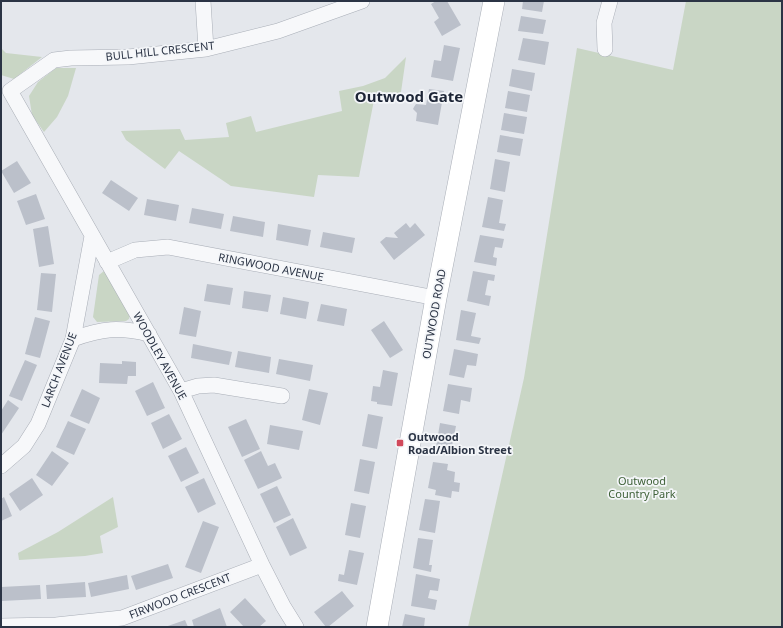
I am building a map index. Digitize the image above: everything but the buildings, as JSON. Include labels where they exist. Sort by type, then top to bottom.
[{"type":"street","points":[[203,1],[206,49]]},
{"type":"street","name":"BULL HILL CRESCENT","points":[[6,90],[54,60],[71,58],[128,57],[206,49],[278,31],[362,1]]},
{"type":"street","name":"OUTWOOD ROAD","points":[[378,627],[436,298],[494,1]]},
{"type":"street","points":[[605,49],[604,23],[610,1]]},
{"type":"street","name":"WOODLEY AVENUE","points":[[6,90],[181,391],[262,565],[283,606],[296,627]]},
{"type":"street","name":"LARCH AVENUE","points":[[1,466],[24,446],[38,424],[73,339],[92,236]]},
{"type":"street","name":"RINGWOOD AVENUE","points":[[107,262],[135,250],[168,247],[436,298]]},
{"type":"street","points":[[73,339],[91,332],[110,329],[130,330],[149,334]]},
{"type":"street","points":[[181,391],[198,386],[214,385],[282,396]]},
{"type":"street","name":"FIRWOOD CRESCENT","points":[[1,626],[56,626],[122,618],[262,565]]},
{"type":"green space","name":"Outwood Country Park","points":[[686,1],[782,1],[782,627],[468,627],[524,378],[577,48],[673,70]]},
{"type":"green space","points":[[1,48],[6,53],[42,57],[14,79],[1,75]]},
{"type":"green space","points":[[406,57],[400,99],[375,95],[359,177],[318,175],[314,197],[231,186],[179,151],[165,169],[126,140],[121,131],[180,129],[185,140],[229,137],[226,123],[251,116],[256,132],[342,111],[339,91],[363,86],[385,78]]},
{"type":"green space","points":[[56,68],[76,68],[68,96],[57,117],[44,132],[32,115],[29,96],[38,82]]},
{"type":"green space","points":[[104,271],[107,272],[130,314],[129,319],[126,321],[97,322],[93,317],[99,275]]},
{"type":"green space","points":[[113,497],[118,527],[100,536],[103,553],[85,556],[19,560],[18,553],[58,532]]},
{"type":"place","name":"Outwood Road/Albion Street","points":[[400,443]]},
{"type":"district","name":"Outwood Gate","points":[[409,97]]}]
